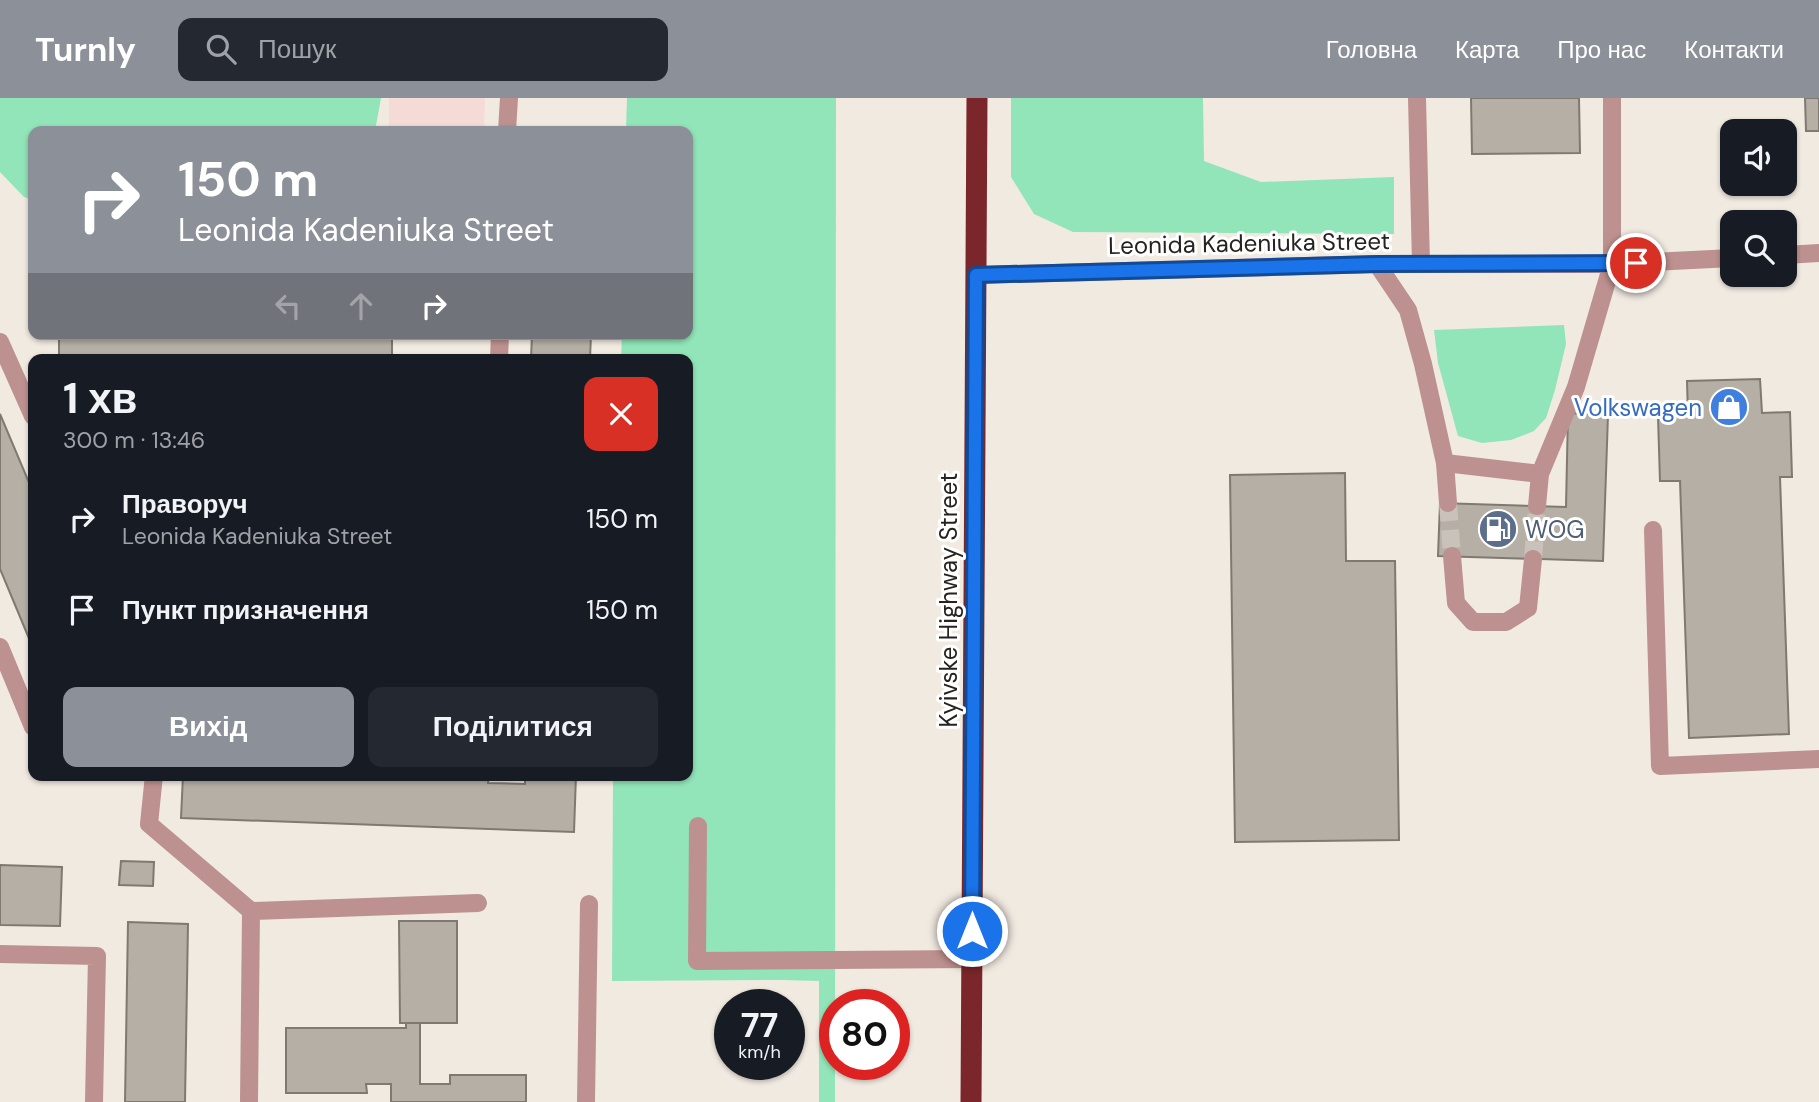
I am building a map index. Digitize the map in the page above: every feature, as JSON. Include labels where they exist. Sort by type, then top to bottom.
[{"type":"highway","name":"Kyivske Highway Street","points":[[971,1102],[977,98]]},
{"type":"street","points":[[507,126],[509,98]]},
{"type":"street","points":[[1417,98],[1421,264]]},
{"type":"street","points":[[1538,506],[1540,474],[1576,387],[1612,264],[1612,98]]},
{"type":"street","points":[[1797,254],[1819,253]]},
{"type":"street","name":"Leonida Kadeniuka Street","points":[[976,275],[1377,264],[1612,264],[1720,259]]},
{"type":"street","points":[[1377,264],[1408,310],[1445,463],[1448,503]]},
{"type":"street","points":[[0,342],[28,401]]},
{"type":"street","points":[[1445,463],[1540,474]]},
{"type":"street","points":[[1653,530],[1660,766],[1819,759]]},
{"type":"street","points":[[1452,556],[1457,603],[1473,622],[1506,622],[1528,608],[1533,559]]},
{"type":"street","points":[[0,647],[28,715]]},
{"type":"street","points":[[153,781],[149,824],[251,911],[478,903]]},
{"type":"street","points":[[698,826],[697,961],[972,959]]},
{"type":"street","points":[[586,1102],[589,904]]},
{"type":"street","points":[[249,1102],[251,911]]},
{"type":"street","points":[[0,954],[97,956],[94,1102]]},
{"type":"shaded area","points":[[389,98],[485,98],[484,126],[389,126]]},
{"type":"green space","points":[[0,98],[381,98],[376,126],[28,126],[28,198],[0,172]]},
{"type":"green space","points":[[627,98],[836,98],[835,989],[819,989],[819,981],[612,981],[613,781],[693,781],[693,354],[621,354],[622,340],[693,340],[693,126],[626,126]]},
{"type":"green space","points":[[1011,98],[1203,98],[1204,161],[1261,182],[1394,177],[1394,234],[1073,232],[1034,214],[1011,177]]},
{"type":"green space","points":[[1564,325],[1566,344],[1555,390],[1546,418],[1534,431],[1511,440],[1482,443],[1458,436],[1438,363],[1434,330]]},
{"type":"green space","points":[[819,1080],[835,1080],[835,1102],[819,1102]]},
{"type":"building","points":[[1471,98],[1579,98],[1580,153],[1472,154]]},
{"type":"building","points":[[1805,98],[1819,98],[1819,131],[1806,131]]},
{"type":"building","points":[[59,340],[392,340],[392,354],[59,354]]},
{"type":"building","points":[[532,340],[591,340],[590,354],[531,354]]},
{"type":"building","points":[[1760,379],[1762,413],[1790,412],[1792,477],[1780,477],[1789,734],[1689,738],[1680,481],[1660,481],[1658,417],[1688,416],[1687,381]]},
{"type":"building","points":[[1568,413],[1608,415],[1603,561],[1438,556],[1440,503],[1566,507]]},
{"type":"building","points":[[0,414],[28,480],[28,636],[0,569]]},
{"type":"building","points":[[1345,473],[1346,561],[1395,561],[1399,840],[1235,842],[1230,475]]},
{"type":"building","points":[[183,781],[488,781],[525,784],[525,781],[576,781],[574,832],[181,818]]},
{"type":"building","points":[[121,861],[154,862],[153,886],[119,885]]},
{"type":"building","points":[[0,865],[62,867],[60,926],[0,925]]},
{"type":"building","points":[[399,921],[457,921],[457,1023],[400,1023]]},
{"type":"building","points":[[128,922],[188,924],[185,1102],[125,1102]]},
{"type":"building","points":[[406,1023],[420,1023],[420,1084],[450,1084],[450,1075],[526,1075],[526,1102],[391,1102],[391,1084],[366,1084],[367,1093],[286,1093],[286,1028],[406,1028]]},
{"type":"tunnel","points":[[1448,503],[1452,556]]},
{"type":"tunnel","points":[[1533,559],[1537,506]]},
{"type":"place","name":"Volkswagen","points":[[1729,407]]},
{"type":"place","name":"WOG","points":[[1498,529]]},
{"type":"route","points":[[972,931],[976,275],[1377,264],[1636,263]]}]
